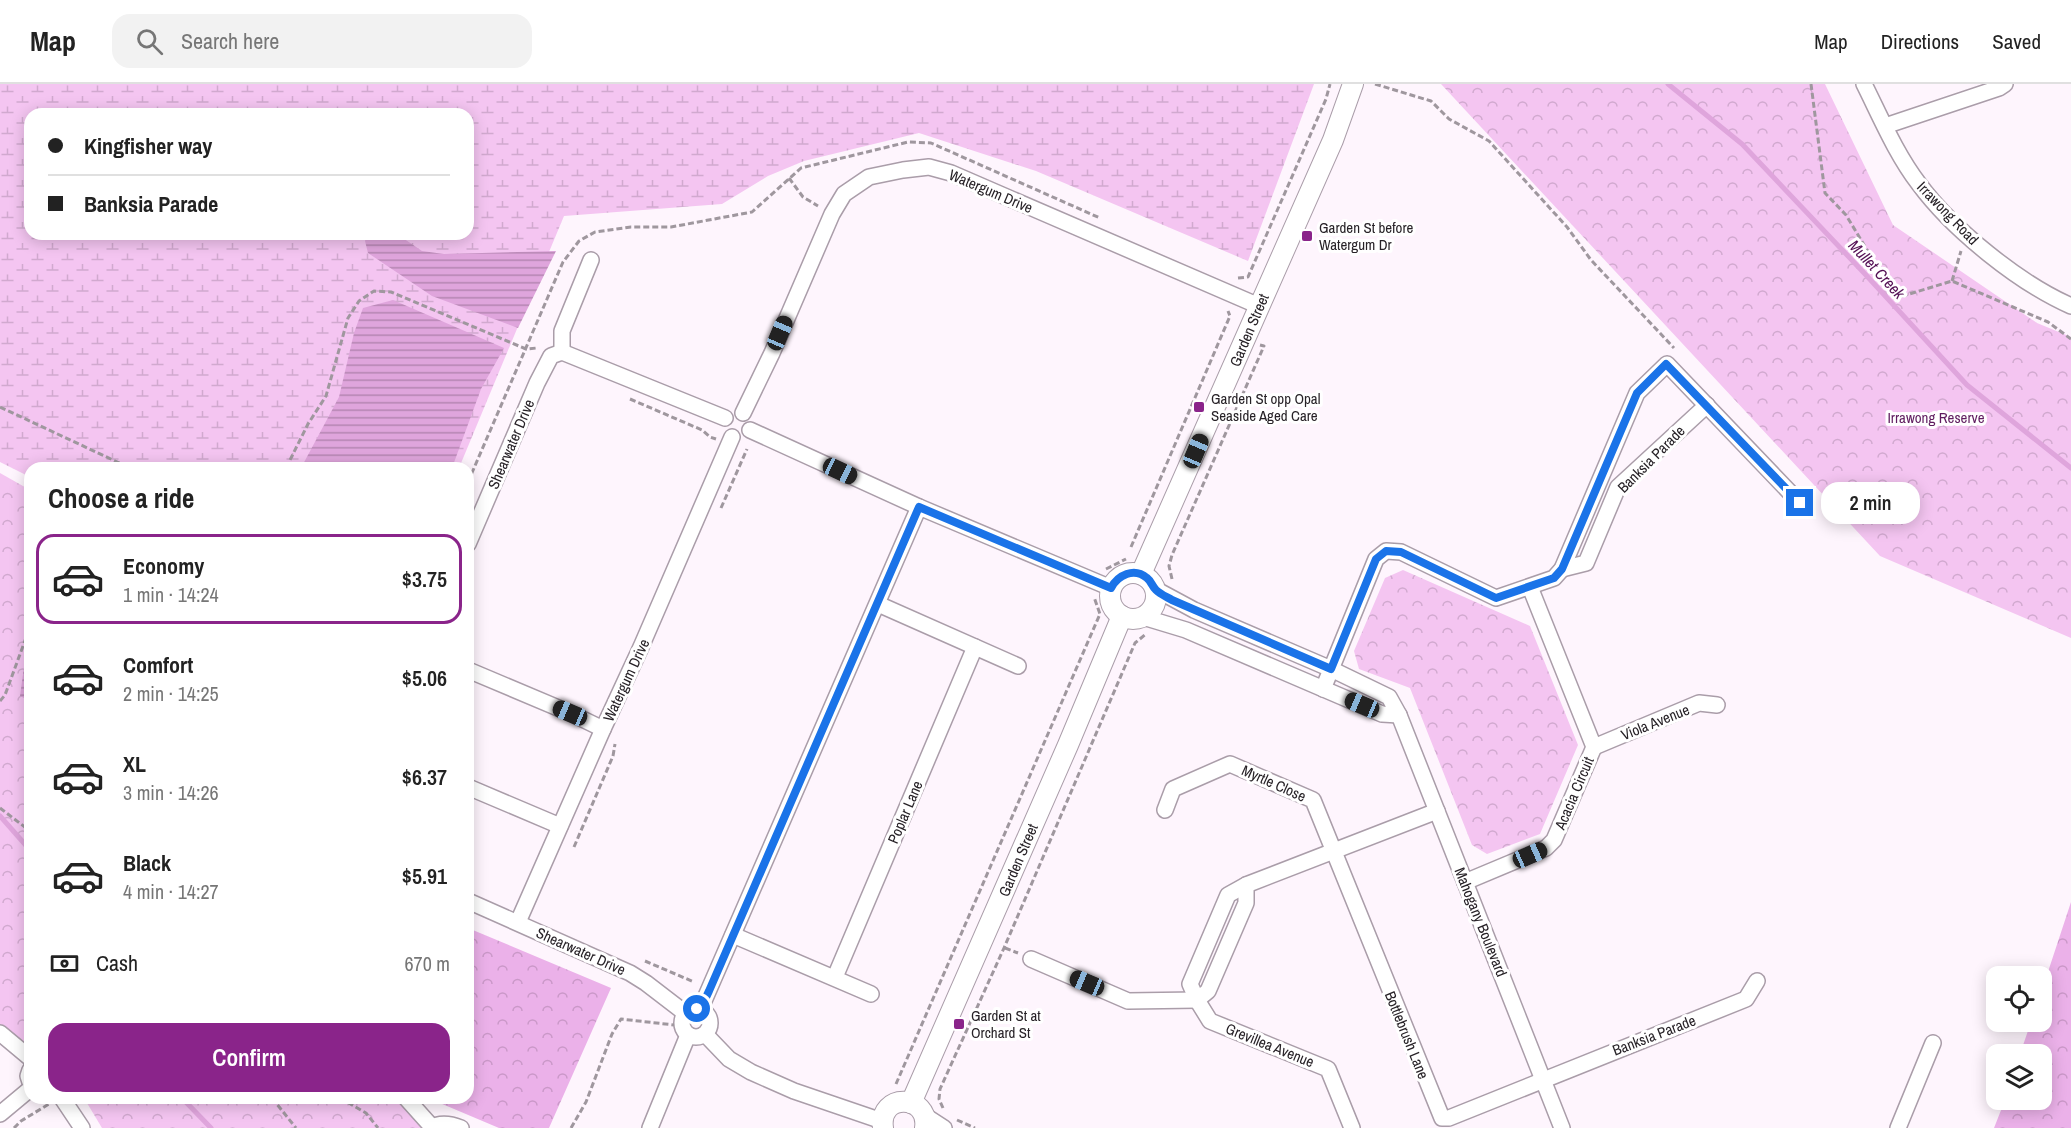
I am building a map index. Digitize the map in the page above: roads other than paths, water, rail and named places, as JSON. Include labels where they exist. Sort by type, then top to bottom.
[{"type":"street","name":"Garden Street","points":[[1141,574],[1333,140],[1353,84]]},
{"type":"street","name":"Irrawong Road","points":[[1864,84],[1885,126],[1919,184],[1966,235],[2019,277],[2071,306]]},
{"type":"street","points":[[1885,126],[2005,84]]},
{"type":"street","name":"Watergum Drive","points":[[743,413],[772,353],[831,214],[844,194],[869,177],[929,167],[951,173],[1259,306]]},
{"type":"street","points":[[591,260],[562,332],[562,352],[725,418]]},
{"type":"street","name":"Shearwater Drive","points":[[474,530],[537,383],[551,356],[562,352]]},
{"type":"street","name":"Banksia Parade","points":[[1558,573],[1637,393],[1666,364],[1800,503]]},
{"type":"street","name":"Banksia Parade","points":[[1558,573],[1586,563],[1618,487],[1707,405]]},
{"type":"street","points":[[733,412],[743,413],[750,420],[750,430],[742,438],[730,441],[724,429],[725,418],[733,412]]},
{"type":"street","points":[[750,430],[919,507],[1111,588]]},
{"type":"street","name":"Watergum Drive","points":[[518,922],[730,441]]},
{"type":"street","points":[[650,1128],[689,1021],[734,935],[919,507]]},
{"type":"street","points":[[1323,689],[1376,559],[1386,551],[1401,552],[1496,598],[1530,587],[1558,573]]},
{"type":"street","points":[[1143,617],[1153,607],[1155,589],[1150,580],[1141,574],[1123,575],[1114,582],[1110,599],[1112,606],[1122,616],[1132,619],[1143,617],[1186,630],[1382,714],[1399,715]]},
{"type":"street","name":"Acacia Circuit","points":[[1465,882],[1546,848],[1554,840],[1594,747],[1530,587]]},
{"type":"street","name":"Mahogany Boulevard","points":[[1155,589],[1194,610],[1331,669],[1389,697],[1399,715],[1562,1128]]},
{"type":"street","points":[[878,604],[1018,666]]},
{"type":"street","name":"Garden Street","points":[[920,1115],[1122,616]]},
{"type":"street","name":"Poplar Lane","points":[[835,977],[975,647]]},
{"type":"street","points":[[474,673],[603,729]]},
{"type":"street","name":"Viola Avenue","points":[[1594,747],[1700,703],[1717,705]]},
{"type":"street","name":"Myrtle Close","points":[[1165,810],[1173,789],[1230,764],[1313,800],[1335,851]]},
{"type":"street","points":[[474,790],[560,826]]},
{"type":"street","points":[[1031,959],[1128,1000],[1197,1000],[1208,991],[1246,903],[1246,885],[1437,811]]},
{"type":"street","name":"Bottlebrush Lane","points":[[1335,851],[1442,1118],[1449,1118],[1543,1079]]},
{"type":"street","name":"Shearwater Drive","points":[[474,904],[630,973],[689,1021]]},
{"type":"street","points":[[734,935],[872,994]]},
{"type":"street","name":"Banksia Parade","points":[[1543,1079],[1746,999],[1757,981]]},
{"type":"street","name":"Grevillea Avenue","points":[[1197,1000],[1210,1021],[1328,1069],[1352,1128]]},
{"type":"street","points":[[707,1015],[710,1023],[705,1034],[697,1037],[689,1021],[707,1015]]},
{"type":"street","points":[[0,1033],[24,1053]]},
{"type":"street","points":[[705,1034],[729,1059],[751,1072],[794,1091],[883,1124],[885,1112],[894,1104],[903,1101],[920,1115],[947,1122]]},
{"type":"street","points":[[1898,1128],[1933,1043]]},
{"type":"street","points":[[0,1114],[24,1094]]},
{"type":"street","points":[[61,1104],[82,1128]]},
{"type":"street","points":[[411,1104],[432,1127],[440,1124],[460,1128]]},
{"type":"waterway","name":"Mullet Creek","points":[[1668,84],[1742,144],[1967,385],[2071,468]]},
{"type":"waterway","points":[[0,816],[24,843]]},
{"type":"waterway","points":[[188,1104],[211,1128]]},
{"type":"place","name":"Garden St before Watergum Dr","points":[[1307,236]]},
{"type":"place","name":"Garden St opp Opal Seaside Aged Care","points":[[1199,407]]},
{"type":"place","name":"Garden St at Orchard St","points":[[959,1024]]},
{"type":"park label","name":"Irrawong Reserve","points":[[1936,417]]}]
